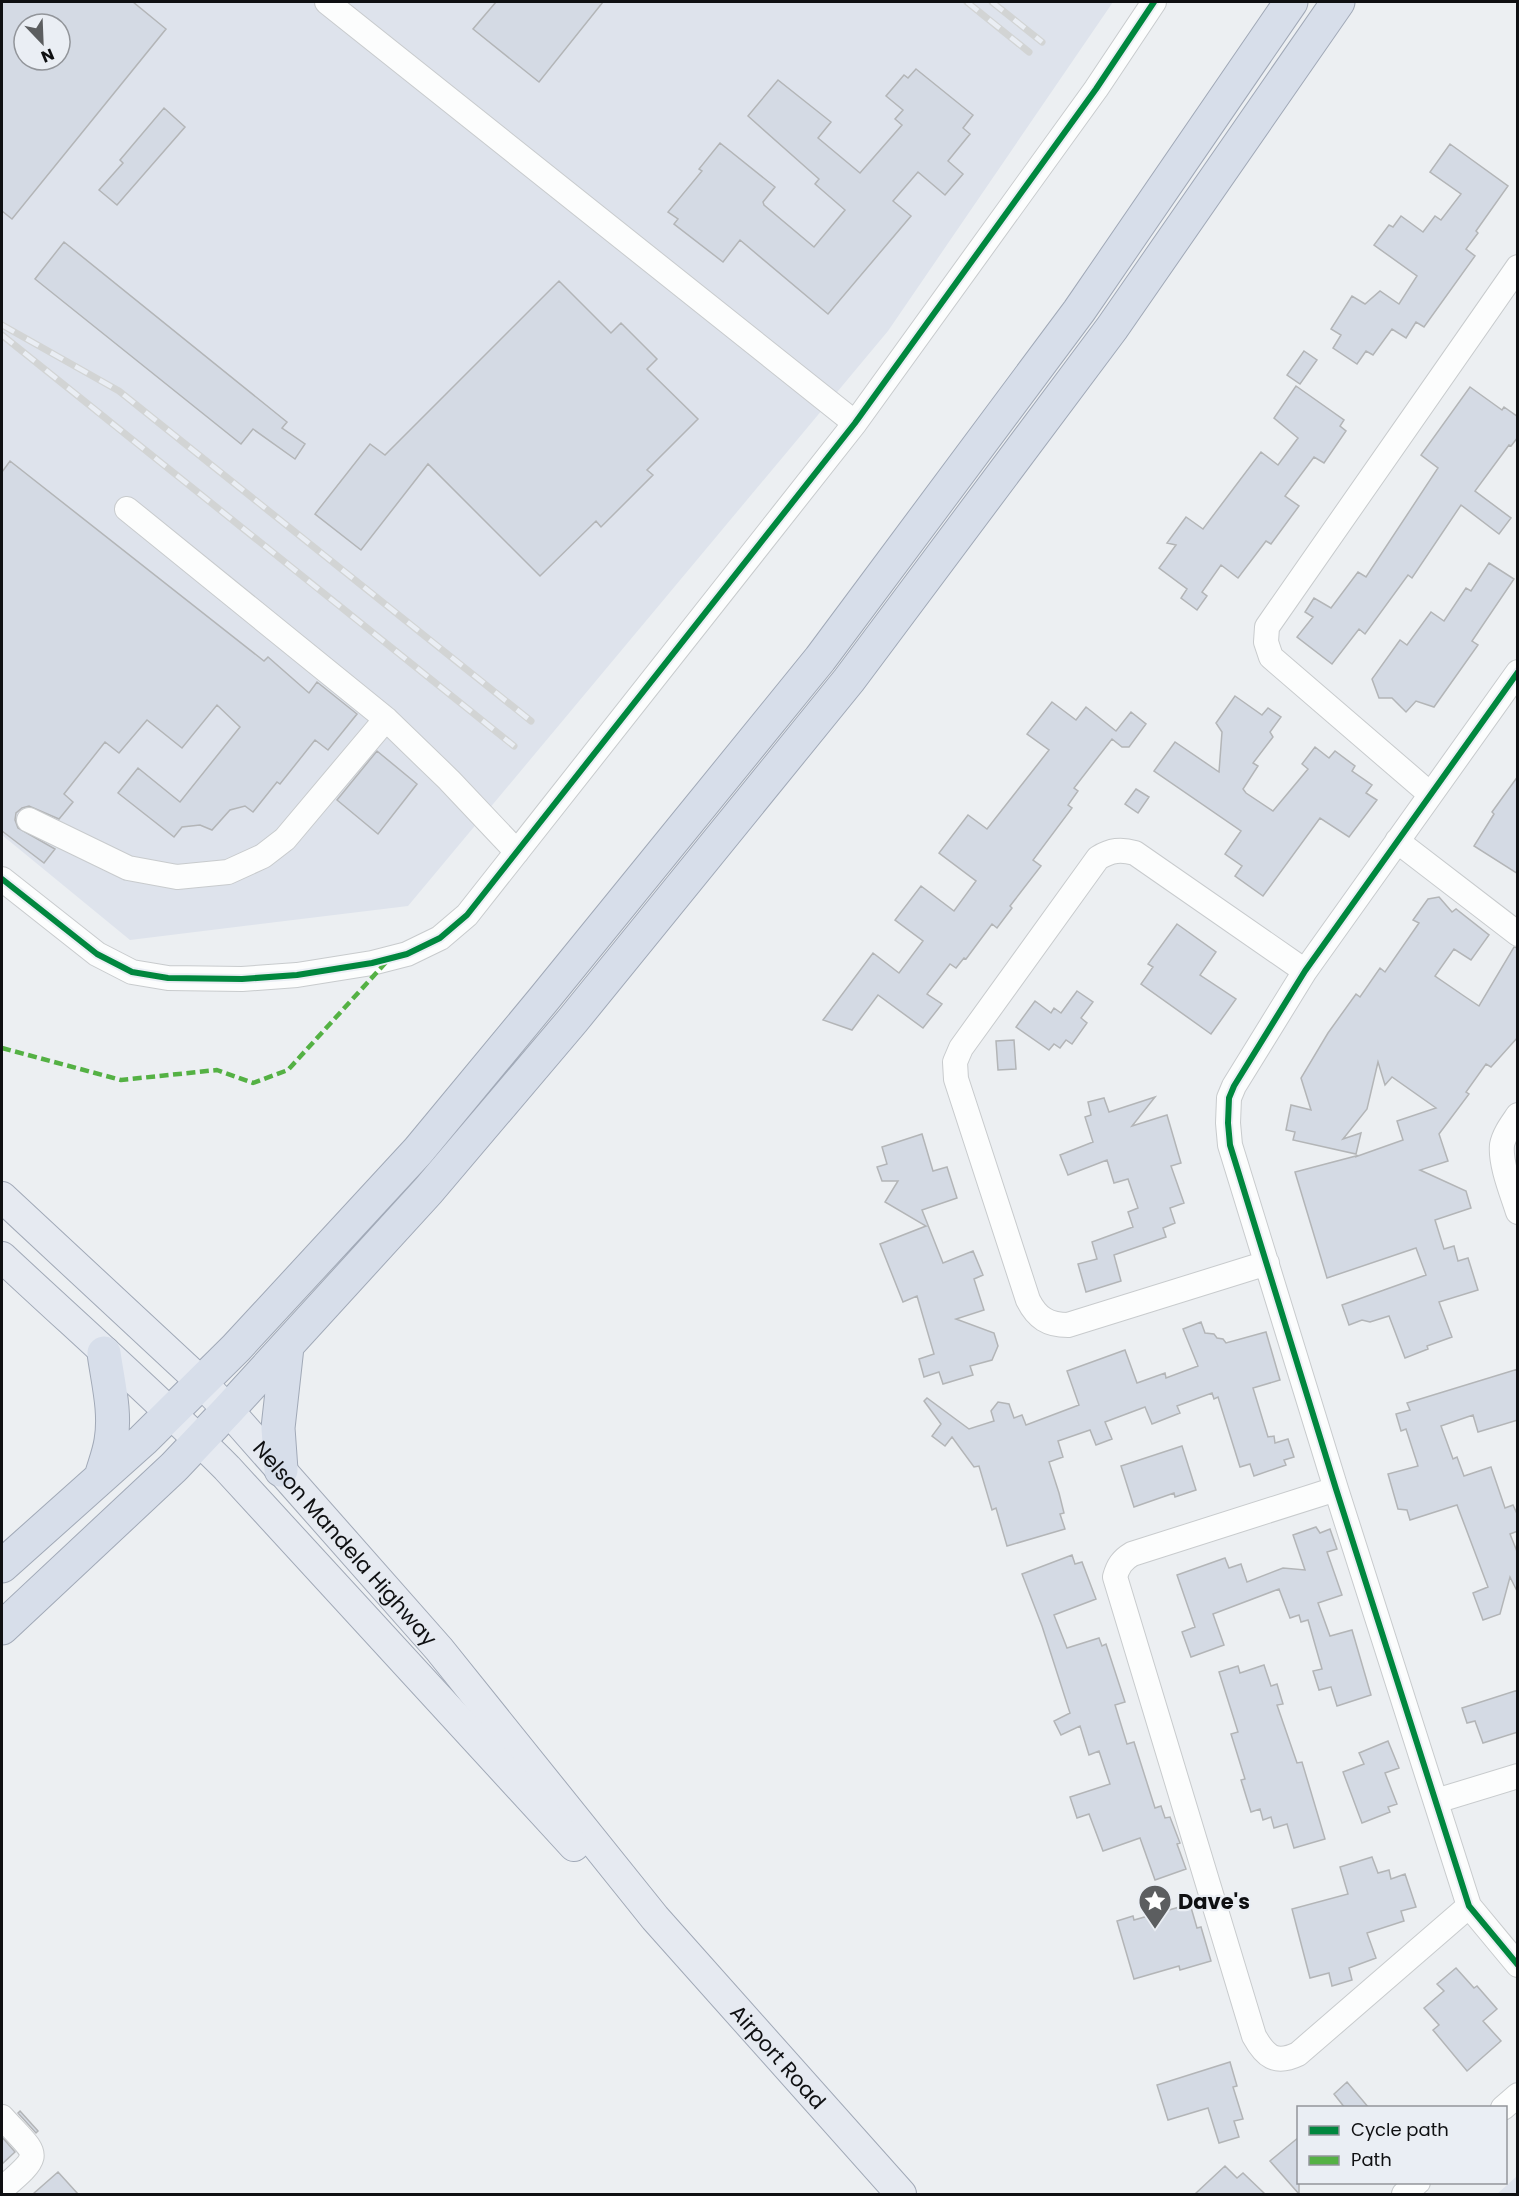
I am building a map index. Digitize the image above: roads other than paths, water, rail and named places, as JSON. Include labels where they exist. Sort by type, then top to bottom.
[{"type":"highway","points":[[2,1566],[101,1478],[236,1348],[417,1151],[551,991],[820,659],[1079,311],[1291,2]]},
{"type":"highway","points":[[2,1628],[174,1467],[228,1410],[428,1191],[573,1020],[849,680],[1112,328],[1338,2]]},
{"type":"highway","points":[[281,1470],[278,1428],[287,1347]]},
{"type":"highway","points":[[101,1478],[108,1455],[112,1427],[111,1396],[104,1353]]},
{"type":"main road","name":"Nelson Mandela Highway","points":[[2,1197],[201,1382],[228,1410],[439,1649],[651,1922]]},
{"type":"main road","name":"Nelson Mandela Highway","points":[[2,1257],[104,1353],[171,1412],[227,1468],[651,1922]]},
{"type":"main road","points":[[651,1922],[881,2194]]},
{"type":"main road","name":"Airport Road","points":[[651,1922],[901,2194]]},
{"type":"street","points":[[327,2],[855,423]]},
{"type":"street","points":[[2,879],[97,954],[132,972],[168,978],[242,979],[297,975],[372,963],[407,954],[440,938],[467,915],[855,423],[1096,88],[1154,2]]},
{"type":"street","points":[[1430,794],[1271,657],[1266,642],[1268,627],[1518,267]]},
{"type":"street","points":[[127,509],[386,719],[449,780],[517,852]]},
{"type":"street","points":[[1518,672],[1305,971],[1234,1086],[1229,1098],[1228,1123],[1230,1145],[1336,1489],[1469,1906],[1518,1965]]},
{"type":"street","points":[[29,820],[128,868],[177,877],[228,872],[263,856],[285,839],[386,719]]},
{"type":"street","points":[[1397,841],[1518,934]]},
{"type":"street","points":[[1267,1263],[1068,1325],[1055,1325],[1044,1320],[1034,1311],[1028,1300],[956,1079],[955,1062],[961,1048],[1098,858],[1109,852],[1125,850],[1136,853],[1305,971]]},
{"type":"street","points":[[1518,1115],[1507,1131],[1510,1142],[1503,1159],[1518,1212]]},
{"type":"street","points":[[1336,1489],[1132,1554],[1124,1559],[1115,1577],[1254,2036],[1259,2045],[1267,2055],[1277,2059],[1289,2059],[1298,2054],[1469,1906]]},
{"type":"street","points":[[1436,1801],[1518,1776]]},
{"type":"street","points":[[2,2117],[31,2149],[33,2157],[30,2165],[2,2190]]},
{"type":"street","points":[[1404,2194],[1416,2184]]},
{"type":"railway","points":[[967,2],[1029,52]]},
{"type":"railway","points":[[992,2],[1042,42]]},
{"type":"railway","points":[[2,325],[119,391],[531,721]]},
{"type":"railway","points":[[2,335],[514,746]]},
{"type":"place","name":"Dave's","points":[[1155,1930]]}]
